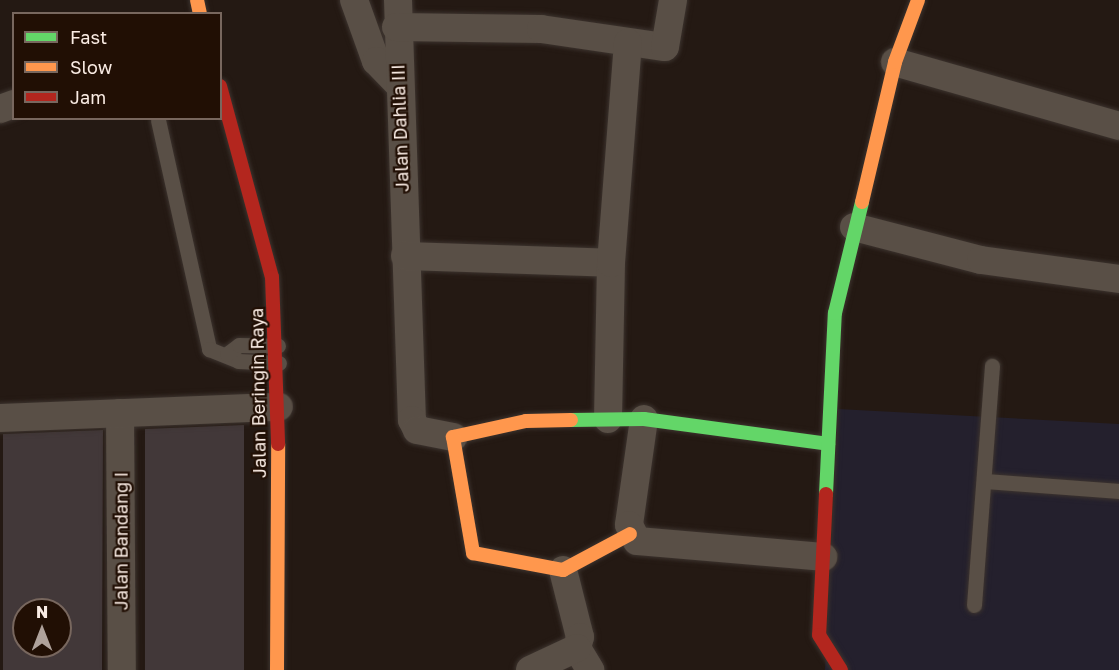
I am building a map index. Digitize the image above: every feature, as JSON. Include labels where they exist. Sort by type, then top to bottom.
[{"type":"street","points":[[354,0],[376,61],[398,84]]},
{"type":"street","points":[[397,14],[541,29],[665,47],[673,0]]},
{"type":"street","points":[[841,670],[819,635],[835,313],[895,62],[918,0]]},
{"type":"street","name":"Jalan Dahlia III","points":[[397,14],[411,420],[417,430],[453,437]]},
{"type":"street","points":[[608,418],[611,263],[628,43]]},
{"type":"street","points":[[895,62],[1119,126]]},
{"type":"street","name":"Jalan Beringin Raya","points":[[222,93],[263,227],[278,346],[277,670]]},
{"type":"street","points":[[854,228],[981,260],[1119,279]]},
{"type":"street","points":[[405,256],[611,263]]},
{"type":"street","points":[[0,418],[279,407]]},
{"type":"street","name":"Jalan Bandang I","points":[[120,413],[122,670]]},
{"type":"street","points":[[630,534],[563,570],[472,554],[453,437],[526,421],[608,418],[644,419],[828,444]]},
{"type":"street","points":[[630,534],[644,419]]},
{"type":"street","points":[[630,534],[637,541],[823,557]]},
{"type":"street","points":[[530,670],[584,659],[563,570]]},
{"type":"lane","points":[[158,120],[209,349],[227,354],[238,361],[279,363]]},
{"type":"lane","points":[[227,354],[239,345],[278,346]]},
{"type":"lane","points":[[974,605],[986,481],[992,366]]},
{"type":"lane","points":[[986,481],[1119,491]]},
{"type":"shaded area","points":[[838,409],[1119,424],[1119,670],[825,670]]},
{"type":"building","points":[[244,425],[244,670],[145,670],[145,429]]},
{"type":"building","points":[[103,430],[102,670],[3,670],[3,434]]},
{"type":"traffic: fast","points":[[826,494],[835,313],[862,202]]},
{"type":"traffic: fast","points":[[571,420],[644,419],[828,444]]},
{"type":"traffic: slow","points":[[197,0],[200,12]]},
{"type":"traffic: slow","points":[[862,202],[895,62],[918,0]]},
{"type":"traffic: slow","points":[[571,420],[526,421],[453,437],[473,553],[563,570],[630,534]]},
{"type":"traffic: slow","points":[[277,670],[278,444]]},
{"type":"traffic: jam","points":[[222,93],[272,277],[278,444]]},
{"type":"traffic: jam","points":[[826,494],[819,635],[841,670]]}]
